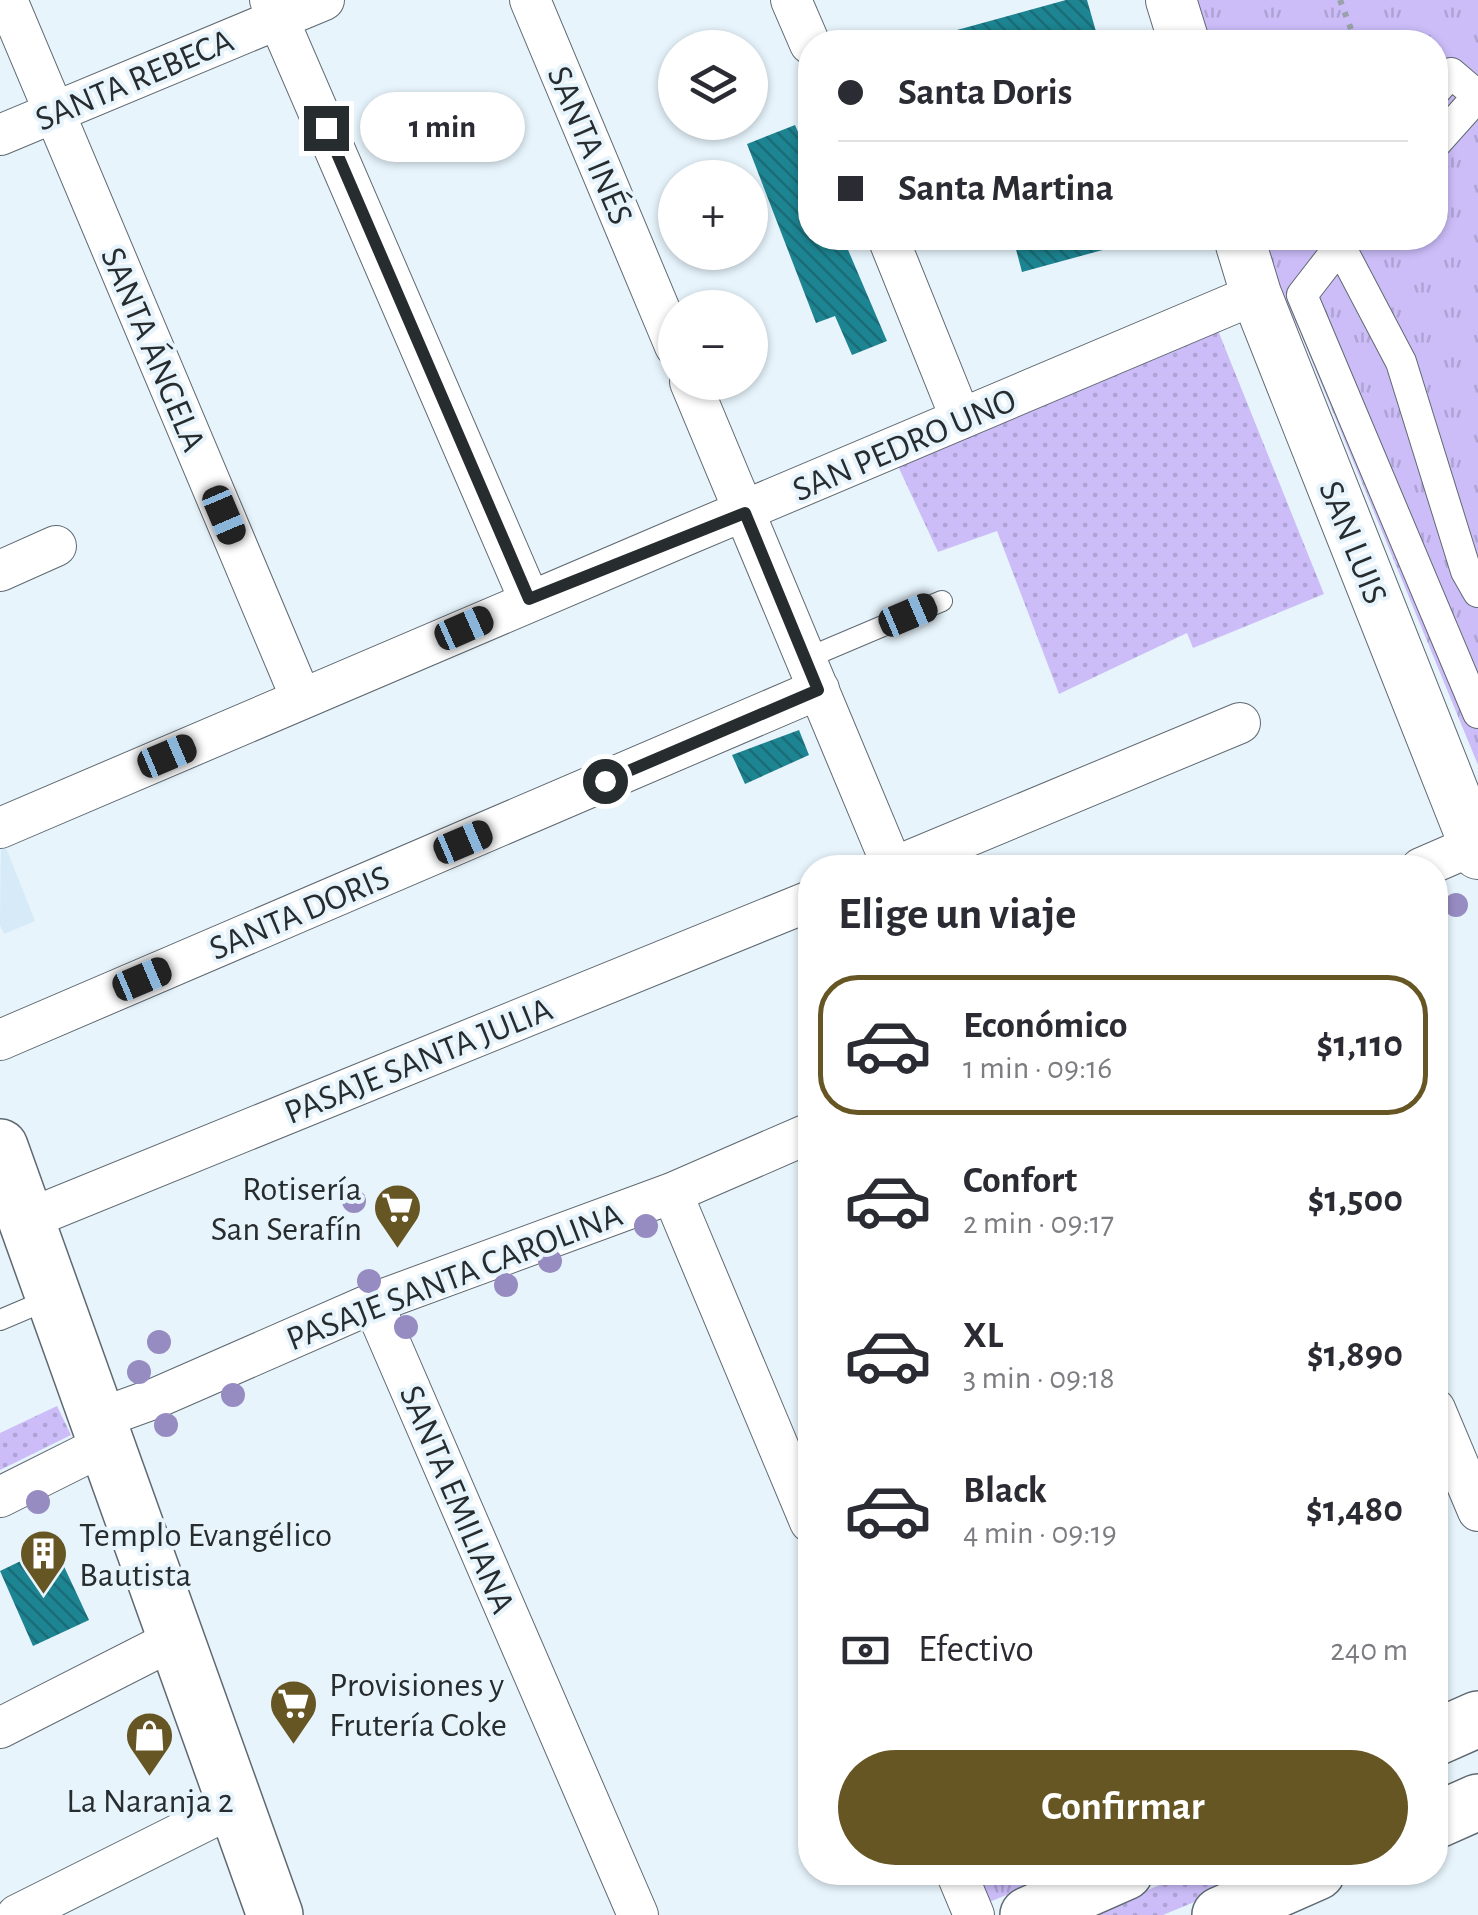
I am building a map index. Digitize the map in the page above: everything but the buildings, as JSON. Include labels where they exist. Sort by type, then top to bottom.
[{"type":"main road","points":[[0,1147],[274,1915]]},
{"type":"main road","points":[[1448,1732],[1478,1719]]},
{"type":"main road","points":[[1448,1815],[1478,1802]]},
{"type":"main road","points":[[1028,1915],[1096,1885]]},
{"type":"main road","points":[[1220,1915],[1298,1886]]},
{"type":"street","name":"SANTA ÁNGELA","points":[[8,0],[301,698]]},
{"type":"street","name":"SANTA REBECA","points":[[0,135],[274,9],[324,0]]},
{"type":"street","name":"SANTA INÉS","points":[[530,0],[658,305]]},
{"type":"street","points":[[791,0],[804,30]]},
{"type":"street","points":[[1172,0],[1181,30]]},
{"type":"street","points":[[274,9],[529,599]]},
{"type":"street","points":[[1448,76],[1451,73],[1478,96],[1448,129]]},
{"type":"street","points":[[893,250],[960,419]]},
{"type":"street","name":"SAN LUIS","points":[[1243,250],[1256,294],[1476,849]]},
{"type":"street","points":[[1337,250],[1302,295],[1478,713]]},
{"type":"street","points":[[1342,250],[1401,362],[1466,571],[1478,592]]},
{"type":"street","name":"SAN PEDRO UNO","points":[[0,828],[529,599],[745,513],[1256,294]]},
{"type":"street","points":[[698,400],[887,855]]},
{"type":"street","points":[[0,571],[56,546]]},
{"type":"street","name":"SANTA DORIS","points":[[0,1040],[812,674]]},
{"type":"street","points":[[921,855],[1240,723]]},
{"type":"street","points":[[1448,859],[1476,849]]},
{"type":"street","name":"PASAJE SANTA JULIA","points":[[26,1220],[798,906]]},
{"type":"street","name":"PASAJE SANTA CAROLINA","points":[[0,1497],[156,1398],[373,1303],[672,1193],[798,1138]]},
{"type":"street","points":[[672,1193],[798,1493]]},
{"type":"street","name":"SANTA EMILIANA","points":[[373,1303],[638,1915]]},
{"type":"street","points":[[1448,1440],[1478,1511]]},
{"type":"street","points":[[0,1728],[175,1639]]},
{"type":"street","points":[[17,1915],[235,1806]]},
{"type":"street","points":[[961,1885],[974,1915]]},
{"type":"lane","points":[[812,674],[942,600]]},
{"type":"lane","points":[[0,1320],[54,1298]]},
{"type":"path","points":[[1340,0],[1351,30]]},
{"type":"shaded area","points":[[1,835],[35,921],[4,934],[0,925]]},
{"type":"green space","points":[[1198,0],[1478,0],[1478,765],[1300,332],[1289,309],[1280,311],[1264,250],[1448,250],[1448,30],[1206,30]]},
{"type":"green space","points":[[1217,328],[1324,594],[1193,648],[1187,633],[1059,694],[997,531],[938,552],[897,464]]},
{"type":"green space","points":[[57,1406],[71,1435],[0,1470],[0,1433]]},
{"type":"green space","points":[[973,1885],[1031,1885],[982,1905]]},
{"type":"green space","points":[[1160,1885],[1235,1885],[1163,1915],[1087,1915]]},
{"type":"place","name":"Rotisería San Serafín","points":[[397,1250]]},
{"type":"place","name":"Templo Evangélico Bautista","points":[[44,1596]]},
{"type":"place","name":"Provisiones y Frutería Coke","points":[[294,1746]]},
{"type":"place","name":"La Naranja 2","points":[[150,1778]]},
{"type":"route","points":[[326,128],[529,599],[745,513],[818,690],[605,781]]}]
